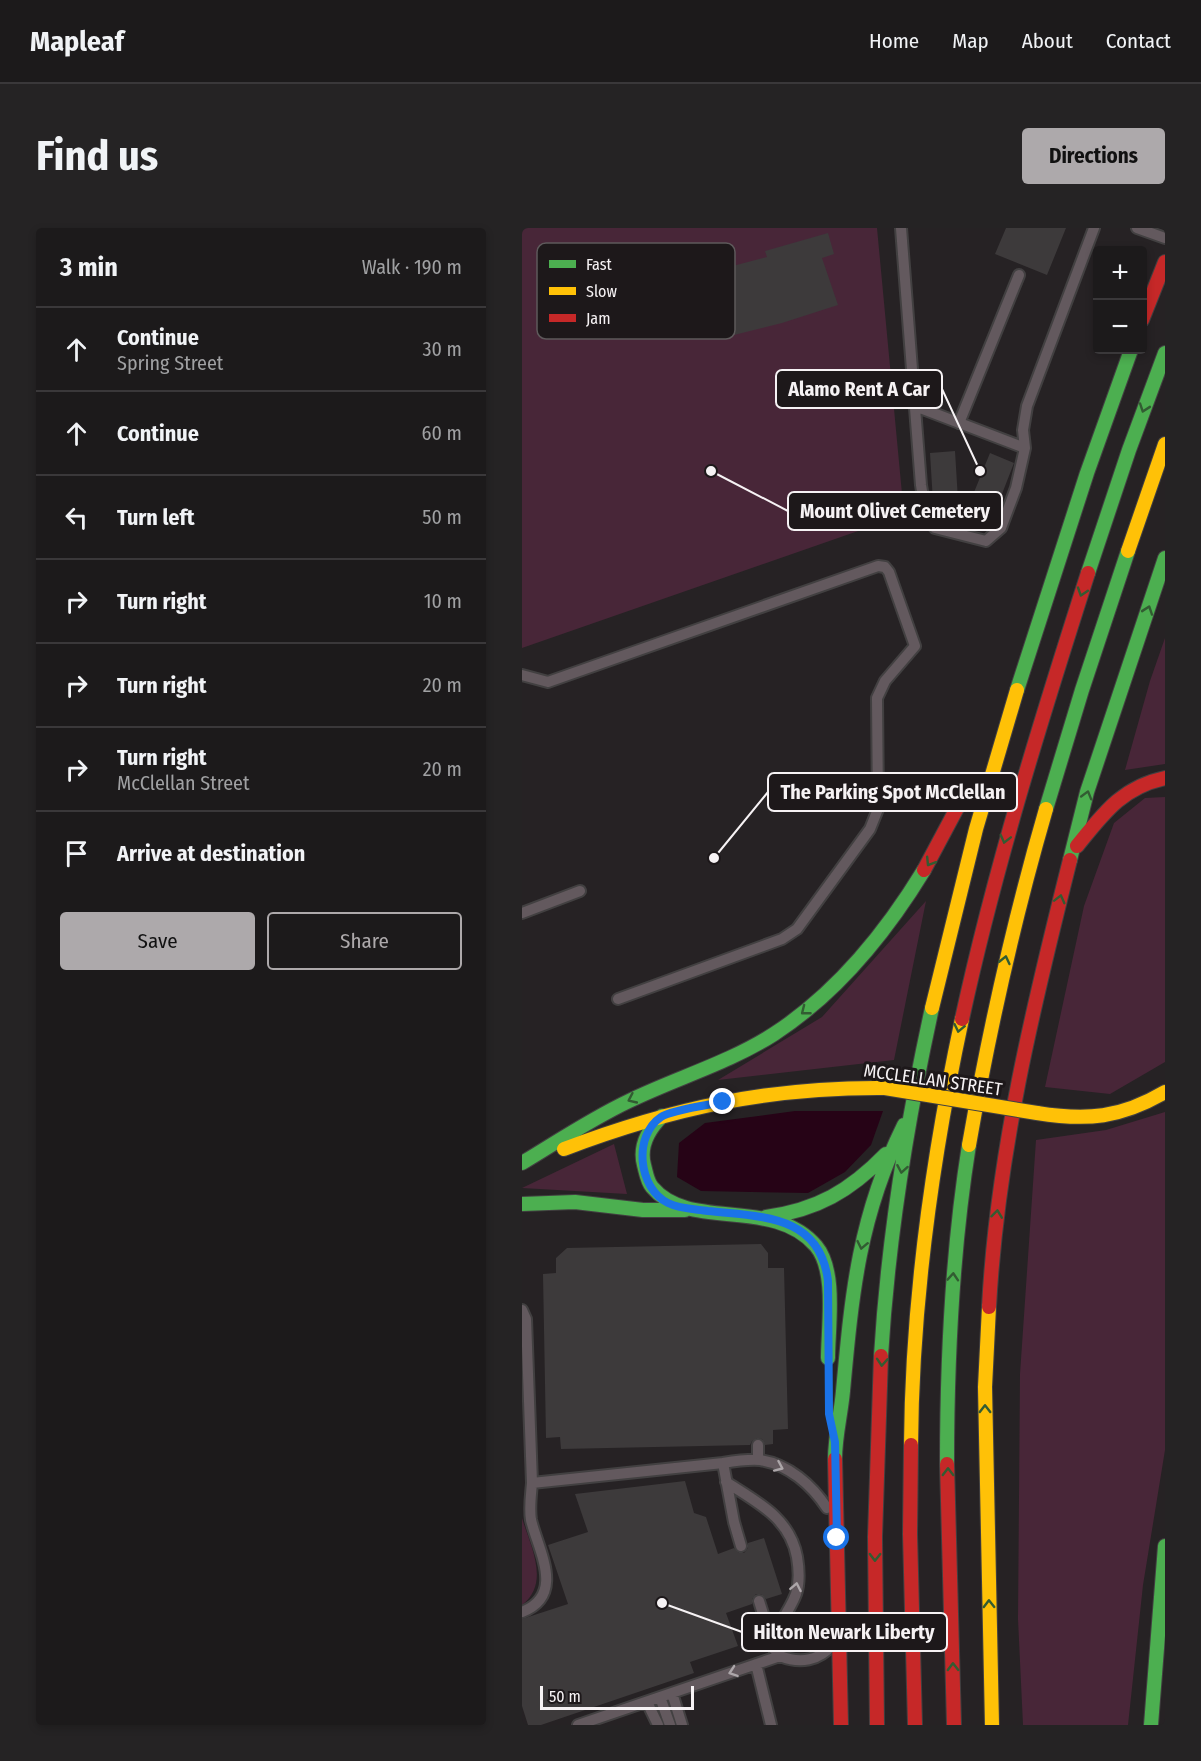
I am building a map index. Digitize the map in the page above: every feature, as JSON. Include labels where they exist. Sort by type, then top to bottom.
[{"type":"main road","points":[[1147,309],[1165,262]]},
{"type":"main road","points":[[915,1725],[910,1534],[915,1345],[928,1212],[951,1068],[989,898],[1030,753],[1124,466],[1165,353]]},
{"type":"main road","points":[[878,1725],[874,1566],[880,1389],[889,1266],[912,1111],[933,999],[956,897],[1020,678],[1130,354]]},
{"type":"main road","points":[[954,1725],[948,1500],[948,1360],[953,1275],[966,1161],[998,995],[1036,841],[1083,688],[1165,444]]},
{"type":"main road","points":[[992,1725],[985,1387],[991,1274],[999,1199],[1017,1085],[1071,852],[1087,792],[1165,558]]},
{"type":"main road","points":[[522,1165],[605,1113],[650,1091],[720,1062],[756,1043],[795,1019],[860,960],[895,915],[941,843],[1020,678]]},
{"type":"main road","points":[[1071,852],[1124,793],[1144,783],[1165,778]]},
{"type":"main road","name":"MCCLELLAN STREET","points":[[522,1165],[609,1131],[662,1116],[723,1102],[823,1087],[885,1088],[1075,1119],[1107,1116],[1136,1108],[1165,1092]]},
{"type":"main road","points":[[835,1442],[841,1418],[847,1339],[860,1253],[875,1195],[891,1149],[912,1111]]},
{"type":"main road","points":[[662,1116],[647,1132],[643,1158],[654,1192],[667,1202],[689,1209],[766,1217],[790,1224],[817,1246],[823,1257],[828,1281],[828,1370]]},
{"type":"main road","points":[[766,1217],[805,1211],[832,1199],[858,1181],[891,1149]]},
{"type":"main road","points":[[522,1204],[575,1202],[643,1210],[704,1210]]},
{"type":"main road","points":[[829,1392],[829,1414],[835,1442],[841,1725]]},
{"type":"main road","points":[[1151,1725],[1165,1546]]},
{"type":"lane","points":[[902,228],[921,485],[926,516],[935,528],[986,541],[1000,528],[1016,488],[1025,448],[1023,430],[1027,406],[1094,228]]},
{"type":"lane","points":[[1137,228],[1165,238]]},
{"type":"lane","points":[[959,423],[1019,275]]},
{"type":"lane","points":[[915,406],[1025,448]]},
{"type":"lane","points":[[522,675],[548,682],[878,566],[885,567],[889,572],[915,646],[885,681],[877,698],[878,809],[870,829],[797,928],[782,939],[618,999]]},
{"type":"lane","points":[[522,913],[580,891]]},
{"type":"lane","points":[[522,1310],[526,1319],[532,1483],[531,1520],[543,1557],[547,1581],[540,1598],[522,1612]]},
{"type":"lane","points":[[758,1445],[759,1460]]},
{"type":"lane","points":[[532,1483],[759,1460],[786,1470],[813,1490],[823,1502],[832,1520],[837,1538]]},
{"type":"lane","points":[[723,1463],[741,1546]]},
{"type":"lane","points":[[726,1482],[769,1509],[791,1536],[796,1551],[799,1567],[795,1596],[771,1639]]},
{"type":"lane","points":[[759,1602],[774,1649],[780,1656]]},
{"type":"lane","points":[[578,1725],[780,1656],[799,1661],[820,1657],[827,1652],[839,1634]]},
{"type":"lane","points":[[756,1664],[771,1725]]},
{"type":"lane","points":[[672,1693],[682,1725]]},
{"type":"lane","points":[[660,1697],[670,1725]]},
{"type":"lane","points":[[647,1702],[658,1725]]},
{"type":"shaded area","points":[[522,228],[877,228],[904,515],[522,648]]},
{"type":"shaded area","points":[[1165,638],[1165,764],[1125,770],[1150,681]]},
{"type":"shaded area","points":[[1165,797],[1165,1062],[1110,1094],[1045,1087],[1084,906],[1114,823],[1145,798]]},
{"type":"shaded area","points":[[926,901],[894,1060],[718,1080],[822,1017]]},
{"type":"shaded area","points":[[795,1111],[883,1111],[871,1145],[845,1172],[808,1193],[701,1191],[677,1177],[679,1143],[705,1123]]},
{"type":"shaded area","points":[[1165,1112],[1165,1450],[1143,1585],[1128,1725],[1023,1725],[1018,1619],[1020,1374],[1036,1140],[1106,1130]]},
{"type":"shaded area","points":[[614,1144],[627,1194],[522,1188]]},
{"type":"shaded area","points":[[522,1518],[536,1563],[537,1575],[531,1596],[522,1605]]},
{"type":"building","points":[[1006,228],[1066,228],[1047,275],[995,254]]},
{"type":"building","points":[[828,233],[834,254],[822,258],[838,305],[735,335],[735,265],[767,257],[765,251]]},
{"type":"building","points":[[955,451],[958,500],[933,502],[930,453]]},
{"type":"building","points":[[990,453],[1014,463],[993,517],[968,507]]},
{"type":"building","points":[[761,1244],[768,1253],[768,1268],[784,1268],[788,1429],[773,1430],[773,1444],[765,1445],[762,1439],[757,1438],[750,1445],[561,1449],[560,1437],[546,1438],[543,1274],[556,1273],[556,1258],[567,1248]]},
{"type":"building","points":[[685,1481],[694,1513],[706,1517],[718,1554],[734,1548],[739,1553],[744,1553],[748,1548],[748,1543],[764,1538],[782,1594],[766,1599],[761,1594],[756,1594],[752,1599],[752,1604],[726,1613],[738,1646],[690,1662],[694,1673],[541,1725],[528,1725],[522,1706],[522,1619],[568,1604],[548,1545],[588,1532],[575,1494]]},
{"type":"traffic: fast","points":[[1088,573],[1129,450],[1165,353]]},
{"type":"traffic: fast","points":[[1017,690],[1087,473],[1130,354]]},
{"type":"traffic: fast","points":[[1046,809],[1128,551]]},
{"type":"traffic: fast","points":[[1070,860],[1087,792],[1165,558]]},
{"type":"traffic: fast","points":[[522,1163],[615,1108],[721,1062],[757,1044],[797,1018],[819,1000],[858,961],[893,917],[924,870]]},
{"type":"traffic: fast","points":[[881,1356],[888,1268],[900,1180],[914,1094],[932,1008]]},
{"type":"traffic: fast","points":[[662,1116],[649,1132],[643,1151],[646,1173],[652,1187],[668,1200],[687,1208],[778,1222],[798,1231],[816,1246],[823,1257],[829,1284],[828,1358]]},
{"type":"traffic: fast","points":[[835,1459],[854,1287],[860,1255],[877,1191],[904,1125]]},
{"type":"traffic: fast","points":[[947,1464],[952,1304],[958,1225],[969,1145]]},
{"type":"traffic: fast","points":[[766,1217],[801,1209],[832,1197],[873,1167],[886,1154]]},
{"type":"traffic: fast","points":[[522,1204],[575,1202],[643,1210],[685,1210]]},
{"type":"traffic: fast","points":[[1151,1725],[1165,1546]]},
{"type":"traffic: slow","points":[[1128,551],[1165,444]]},
{"type":"traffic: slow","points":[[932,1008],[976,829],[1017,690]]},
{"type":"traffic: slow","points":[[969,1145],[1003,976],[1046,809]]},
{"type":"traffic: slow","points":[[911,1445],[915,1338],[926,1231],[933,1178],[962,1019]]},
{"type":"traffic: slow","points":[[564,1149],[643,1122],[722,1103],[801,1091],[885,1088]]},
{"type":"traffic: slow","points":[[885,1088],[1037,1113]]},
{"type":"traffic: slow","points":[[1037,1113],[1072,1117],[1103,1115],[1133,1107],[1165,1092]]},
{"type":"traffic: slow","points":[[989,1307],[985,1387],[992,1725]]},
{"type":"traffic: jam","points":[[1147,307],[1165,262]]},
{"type":"traffic: jam","points":[[962,1019],[1004,850],[1088,573]]},
{"type":"traffic: jam","points":[[1077,846],[1105,813],[1125,795],[1150,782],[1165,778]]},
{"type":"traffic: jam","points":[[924,870],[972,780]]},
{"type":"traffic: jam","points":[[989,1307],[993,1250],[1008,1138],[1030,1026],[1070,860]]},
{"type":"traffic: jam","points":[[877,1725],[875,1537],[881,1356]]},
{"type":"traffic: jam","points":[[911,1445],[910,1534],[915,1725]]},
{"type":"traffic: jam","points":[[835,1459],[841,1725]]},
{"type":"traffic: jam","points":[[947,1464],[954,1725]]},
{"type":"place","name":"Mount Olivet Cemetery","points":[[711,471]]},
{"type":"place","name":"Alamo Rent A Car","points":[[980,471]]},
{"type":"place","name":"The Parking Spot McClellan","points":[[714,858]]},
{"type":"place","name":"Hilton Newark Liberty","points":[[662,1603]]},
{"type":"route","points":[[723,1102],[662,1116],[647,1132],[644,1167],[654,1192],[667,1202],[689,1209],[766,1217],[790,1224],[809,1237],[823,1257],[828,1281],[829,1414],[835,1442],[837,1538]]}]
